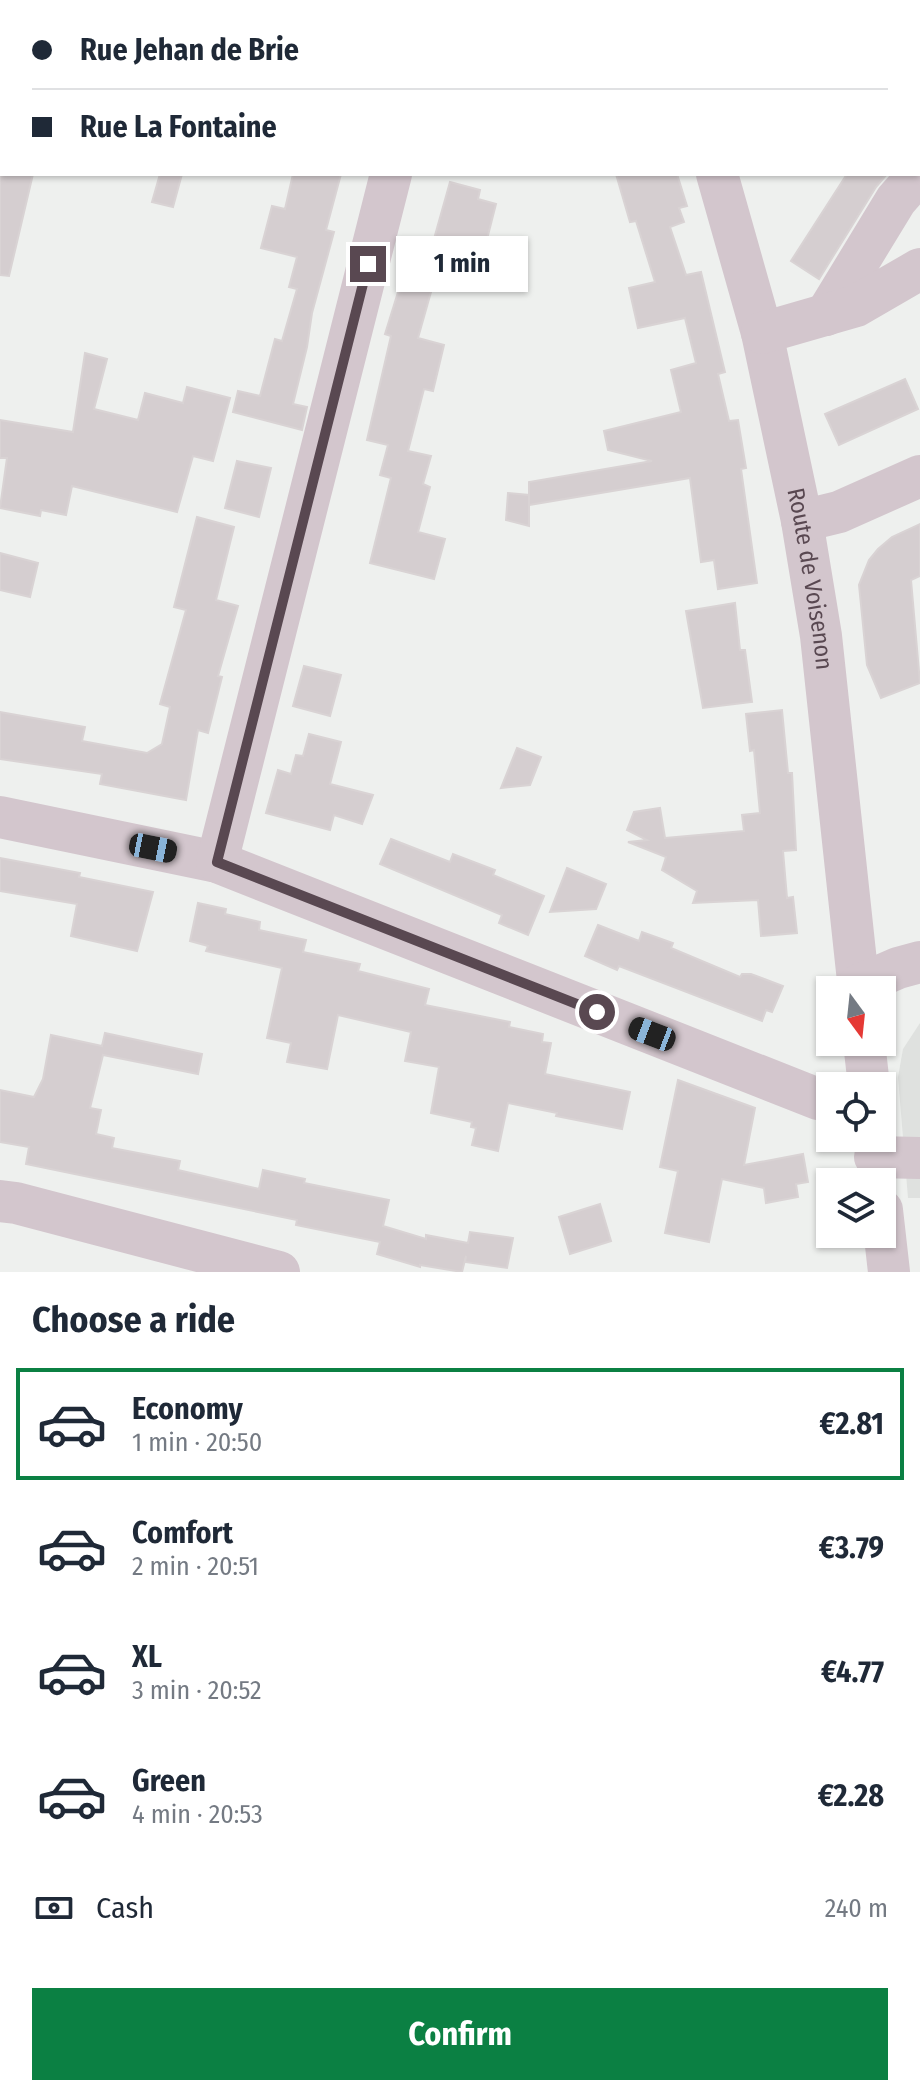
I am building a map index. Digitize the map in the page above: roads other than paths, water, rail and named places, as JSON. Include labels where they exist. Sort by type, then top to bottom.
[{"type":"street","points":[[217,862],[390,176]]},
{"type":"street","name":"Route de Voisenon","points":[[718,176],[762,333],[802,521],[821,636],[858,976]]},
{"type":"street","points":[[826,315],[896,200],[917,176]]},
{"type":"street","points":[[762,333],[856,306],[920,269]]},
{"type":"street","points":[[802,521],[839,512],[920,476]]},
{"type":"street","points":[[0,817],[217,862],[816,1098]]},
{"type":"street","points":[[882,976],[920,962]]},
{"type":"street","points":[[896,990],[920,985]]},
{"type":"street","points":[[876,1159],[920,1158]]},
{"type":"street","points":[[0,1201],[279,1272]]},
{"type":"street","points":[[883,1248],[883,1271]]}]
